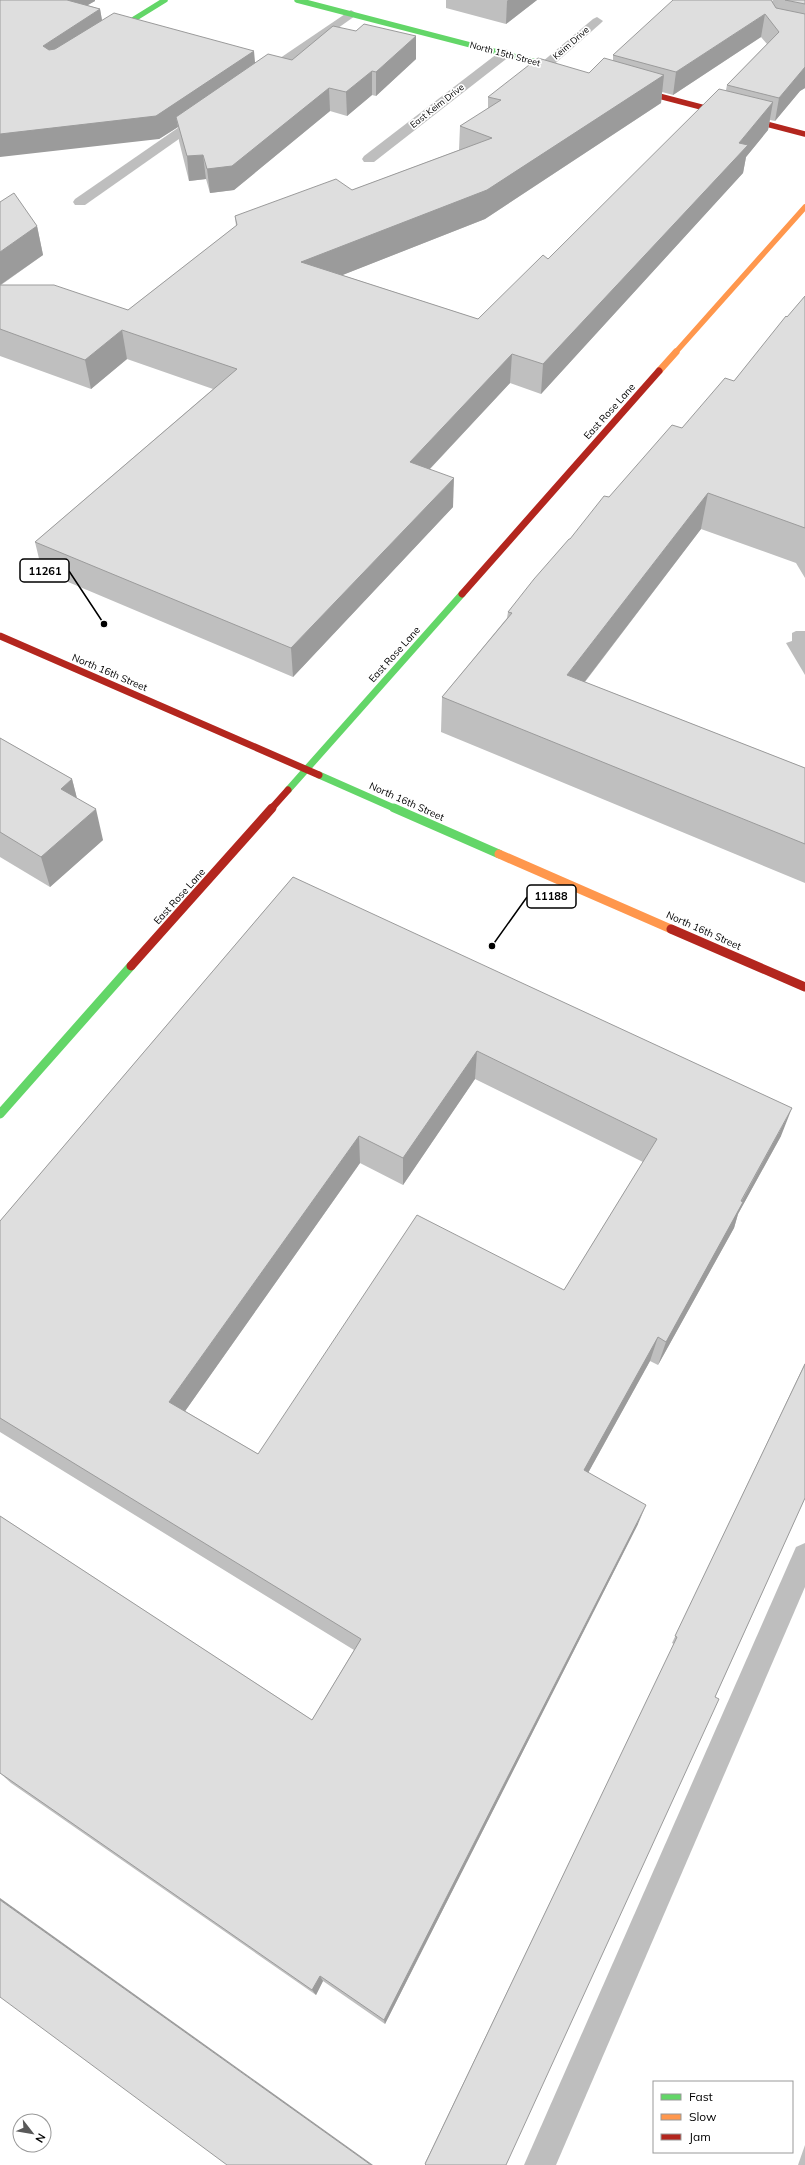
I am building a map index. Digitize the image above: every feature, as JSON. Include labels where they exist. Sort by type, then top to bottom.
[{"type":"street","points":[[100,40],[165,0]]},
{"type":"street","name":"North 15th Street","points":[[297,0],[506,53],[569,71]]},
{"type":"street","points":[[780,0],[768,12],[776,26],[805,33]]},
{"type":"street","points":[[250,84],[351,14]]},
{"type":"street","name":"Keim Drive","points":[[546,65],[597,21]]},
{"type":"street","name":"East Keim Drive","points":[[370,159],[506,53]]},
{"type":"street","points":[[621,86],[805,134]]},
{"type":"street","points":[[80,202],[211,111]]},
{"type":"street","name":"East Rose Lane","points":[[0,1114],[805,207]]},
{"type":"street","name":"North 16th Street","points":[[0,636],[805,987]]},
{"type":"street","points":[[540,2165],[805,1556]]},
{"type":"shaded area","points":[[796,631],[805,631],[805,675],[786,643],[792,641],[792,633]]},
{"type":"building","points":[[0,0],[67,0],[100,9],[43,46],[49,50],[55,49],[114,13],[254,51],[156,116],[0,134]]},
{"type":"building","points":[[673,0],[771,0],[776,8],[805,14],[805,67],[779,98],[727,85],[779,32],[765,14],[676,72],[613,55]]},
{"type":"building","points":[[785,0],[805,0],[805,4]]},
{"type":"building","points":[[364,24],[416,36],[376,72],[372,71],[346,92],[329,88],[232,166],[207,169],[203,155],[187,156],[176,117],[268,54],[292,60],[333,26],[356,31]]},
{"type":"building","points":[[538,58],[589,73],[604,58],[664,75],[487,190],[301,262],[478,319],[543,255],[548,259],[719,89],[773,102],[739,143],[748,145],[543,364],[512,354],[410,462],[454,478],[291,648],[35,542],[237,369],[122,330],[85,360],[0,329],[0,285],[54,285],[128,310],[237,225],[235,216],[336,179],[352,190],[492,138],[460,126],[501,100],[488,97]]},
{"type":"building","points":[[14,193],[37,226],[0,252],[0,202]]},
{"type":"building","points":[[805,296],[805,528],[708,493],[567,675],[805,768],[805,844],[442,697],[512,613],[508,612],[534,579],[570,539],[604,496],[609,497],[672,425],[682,428],[725,378],[734,381],[786,316],[787,317]]},
{"type":"building","points":[[0,738],[72,779],[61,789],[96,809],[41,857],[0,832]]},
{"type":"building","points":[[293,877],[792,1108],[741,1201],[743,1202],[666,1342],[658,1337],[584,1470],[646,1505],[384,2020],[320,1976],[312,1990],[0,1773],[0,1516],[312,1720],[361,1639],[0,1418],[0,1221]],"holes":[[[477,1051],[657,1139],[564,1290],[417,1215],[258,1454],[169,1402],[359,1136],[403,1158]]]},
{"type":"building","points":[[805,1364],[805,1498],[715,1697],[719,1699],[506,2165],[426,2165],[425,2164],[677,1637],[675,1636]]},
{"type":"building","points":[[0,1900],[371,2165],[227,2165],[0,1997]]},
{"type":"traffic: fast","points":[[110,34],[165,0]]},
{"type":"traffic: fast","points":[[297,0],[563,69]]},
{"type":"traffic: fast","points":[[288,790],[462,594]]},
{"type":"traffic: fast","points":[[319,775],[499,854]]},
{"type":"traffic: fast","points":[[0,1114],[131,966]]},
{"type":"traffic: slow","points":[[659,371],[805,207]]},
{"type":"traffic: slow","points":[[499,854],[671,929]]},
{"type":"traffic: jam","points":[[632,89],[805,134]]},
{"type":"traffic: jam","points":[[462,594],[659,371]]},
{"type":"traffic: jam","points":[[0,636],[319,775]]},
{"type":"traffic: jam","points":[[131,966],[288,790]]},
{"type":"traffic: jam","points":[[671,929],[805,987]]},
{"type":"place","name":"11261","points":[[104,624]]},
{"type":"place","name":"11188","points":[[492,946]]}]
